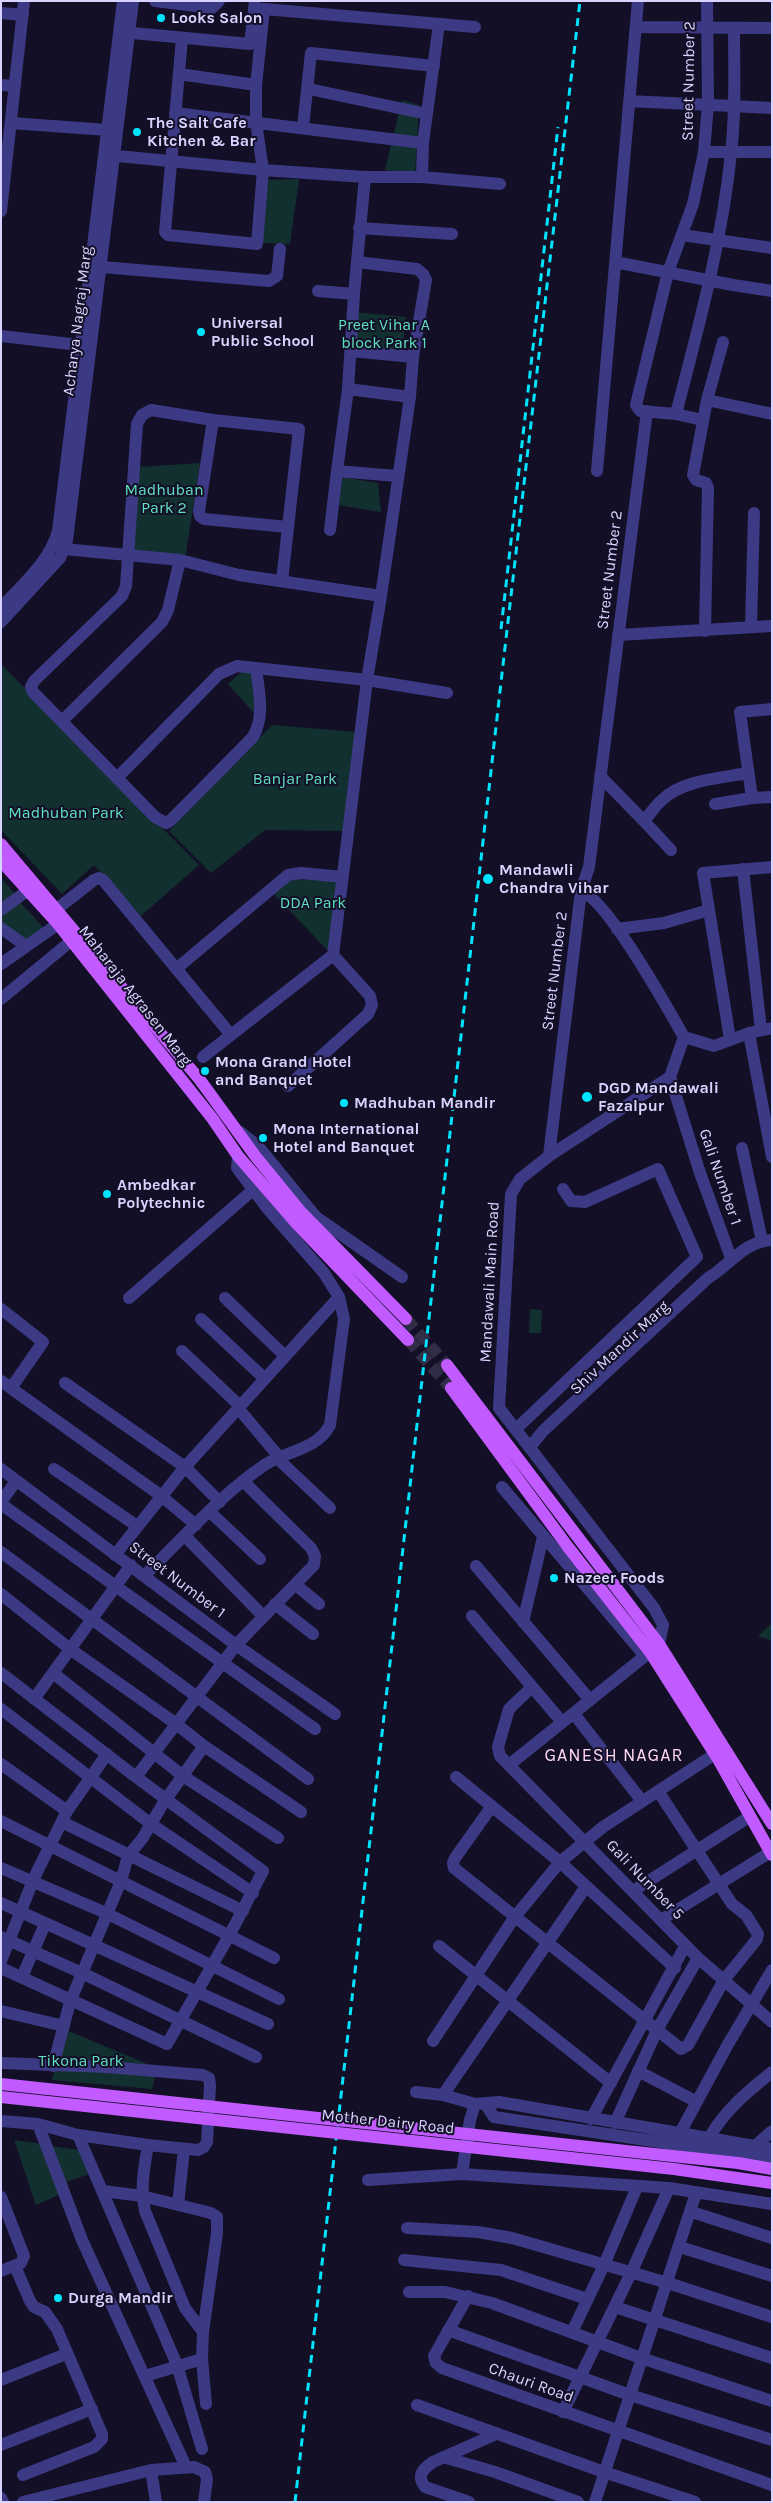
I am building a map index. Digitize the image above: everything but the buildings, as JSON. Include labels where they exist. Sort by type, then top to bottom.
[{"type":"main road","name":"Maharaja Agrasen Marg","points":[[1,844],[21,875],[27,891],[58,924],[217,1115],[236,1129],[256,1157],[301,1212],[406,1319]]},
{"type":"main road","name":"Maharaja Agrasen Marg","points":[[1,861],[21,875],[57,909],[200,1080],[238,1156],[296,1222],[408,1340]]},
{"type":"main road","points":[[446,1365],[651,1651],[772,1824]]},
{"type":"main road","points":[[451,1388],[568,1547],[651,1651],[715,1754],[749,1818],[771,1853]]},
{"type":"main road","name":"Mother Dairy Road","points":[[1,2084],[738,2163],[772,2169]]},
{"type":"main road","name":"Mother Dairy Road","points":[[1,2097],[664,2168],[772,2183]]},
{"type":"street","points":[[1,211],[3,174],[24,1]]},
{"type":"street","name":"Acharya Nagraj Marg","points":[[1,622],[60,558],[59,547],[110,156],[124,32],[123,1]]},
{"type":"street","name":"Acharya Nagraj Marg","points":[[86,346],[102,267],[110,156],[107,130],[124,32],[132,1]]},
{"type":"street","points":[[155,1],[212,8],[218,1]]},
{"type":"street","points":[[124,32],[250,44],[255,1]]},
{"type":"street","points":[[597,471],[638,1]]},
{"type":"street","name":"Street Number 2","points":[[549,1156],[581,891],[588,868],[647,411],[640,411],[636,405],[668,272],[693,204],[704,152],[708,104],[707,1]]},
{"type":"street","points":[[182,38],[164,230],[166,234],[257,244],[263,170],[256,122],[256,85],[264,9],[475,27]]},
{"type":"street","points":[[1,13],[23,14]]},
{"type":"street","points":[[422,177],[423,143],[439,24]]},
{"type":"street","points":[[636,27],[772,28]]},
{"type":"street","points":[[676,414],[711,281],[719,240],[732,151],[734,28]]},
{"type":"street","points":[[303,127],[308,89],[309,55],[311,53],[434,66]]},
{"type":"street","points":[[179,74],[256,85]]},
{"type":"street","points":[[1,85],[15,86]]},
{"type":"street","points":[[308,89],[427,114]]},
{"type":"street","points":[[629,101],[772,108]]},
{"type":"street","points":[[175,113],[423,143]]},
{"type":"street","points":[[10,123],[107,130]]},
{"type":"street","points":[[704,152],[772,152]]},
{"type":"street","points":[[110,156],[263,170],[365,177],[422,177],[500,184]]},
{"type":"street","points":[[330,530],[348,389],[359,228],[365,177]]},
{"type":"street","points":[[359,228],[452,234]]},
{"type":"street","points":[[682,235],[772,248]]},
{"type":"street","points":[[102,267],[269,281],[276,276],[280,249]]},
{"type":"street","points":[[203,1057],[333,955],[367,680],[410,397],[413,357],[426,280],[417,269],[357,262]]},
{"type":"street","points":[[615,262],[772,291]]},
{"type":"street","points":[[318,291],[354,294]]},
{"type":"street","points":[[1,336],[86,346]]},
{"type":"street","points":[[705,631],[708,488],[706,483],[696,480],[693,475],[702,420],[723,342]]},
{"type":"street","points":[[351,351],[413,357]]},
{"type":"street","points":[[348,389],[410,397]]},
{"type":"street","points":[[707,400],[772,414]]},
{"type":"street","points":[[256,668],[261,713],[259,726],[253,737],[166,823],[161,822],[117,778],[33,692],[31,687],[34,681],[122,596],[126,586],[137,424],[142,415],[151,410],[214,420],[299,429],[282,581]]},
{"type":"street","points":[[647,411],[676,414],[702,420]]},
{"type":"street","points":[[214,420],[199,511],[200,516],[204,519],[288,527]]},
{"type":"street","points":[[337,471],[397,476]]},
{"type":"street","points":[[751,626],[754,512]]},
{"type":"street","points":[[3,602],[59,547],[127,556],[180,560],[239,574],[381,596]]},
{"type":"street","points":[[62,721],[162,622],[168,610],[180,560]]},
{"type":"street","points":[[618,636],[772,626]]},
{"type":"street","points":[[117,778],[220,674],[237,666],[367,680],[447,693]]},
{"type":"street","points":[[752,798],[740,712],[772,709]]},
{"type":"street","points":[[644,821],[662,800],[677,789],[748,773]]},
{"type":"street","points":[[600,776],[672,850]]},
{"type":"street","points":[[715,804],[772,797]]},
{"type":"street","points":[[730,1039],[703,873],[772,867]]},
{"type":"street","points":[[743,869],[761,1031],[772,1157]]},
{"type":"street","points":[[176,969],[288,876],[301,873],[342,878]]},
{"type":"street","points":[[57,909],[94,880],[99,878],[103,880],[231,1035]]},
{"type":"street","points":[[8,906],[27,891]]},
{"type":"street","points":[[581,891],[590,894],[617,929],[645,969],[684,1037],[714,1046],[730,1039],[761,1031]]},
{"type":"street","points":[[617,929],[664,923],[709,910]]},
{"type":"street","points":[[1,964],[58,924]]},
{"type":"street","points":[[1,928],[26,946]]},
{"type":"street","points":[[1,999],[71,941]]},
{"type":"street","points":[[288,1086],[368,1014],[372,1006],[370,996],[333,955]]},
{"type":"street","points":[[670,1077],[684,1037]]},
{"type":"street","name":"Mandawali Main Road","points":[[651,1651],[663,1625],[654,1608],[534,1443],[516,1429],[499,1408],[511,1194],[520,1179],[549,1156],[670,1077]]},
{"type":"street","name":"Gali Number 1","points":[[670,1077],[700,1173],[731,1258]]},
{"type":"street","points":[[236,1129],[258,1146],[316,1217],[402,1277]]},
{"type":"street","points":[[742,1148],[767,1240]]},
{"type":"street","points":[[144,1575],[243,1481],[279,1458],[325,1435],[330,1425],[344,1319],[339,1297],[324,1273],[237,1168],[238,1156]]},
{"type":"street","points":[[516,1429],[623,1330],[697,1257],[658,1169],[585,1202],[571,1201],[563,1189]]},
{"type":"street","points":[[129,1298],[254,1189]]},
{"type":"street","name":"Shiv Mandir Marg","points":[[534,1443],[547,1436],[639,1348],[713,1284],[718,1272],[731,1258],[747,1246],[767,1240]]},
{"type":"street","points":[[115,1555],[160,1495],[339,1297]]},
{"type":"street","points":[[225,1298],[285,1356]]},
{"type":"street","points":[[1,1309],[43,1342],[6,1385],[160,1495],[196,1525]]},
{"type":"street","points":[[201,1319],[265,1379]]},
{"type":"street","points":[[623,1330],[639,1348]]},
{"type":"street","points":[[182,1351],[239,1407],[279,1458],[330,1508]]},
{"type":"street","points":[[65,1383],[185,1467],[220,1502]]},
{"type":"street","name":"Street Number 1","points":[[1,1469],[236,1645],[335,1714]]},
{"type":"street","points":[[54,1469],[137,1526]]},
{"type":"street","points":[[16,1481],[1,1503],[315,1729]]},
{"type":"street","points":[[136,1777],[236,1645],[314,1565],[315,1556],[311,1548],[243,1481]]},
{"type":"street","points":[[502,1487],[544,1537],[651,1651],[574,1714],[505,1760],[498,1747],[509,1709],[532,1687]]},
{"type":"street","points":[[210,1512],[260,1560]]},
{"type":"street","points":[[185,1536],[263,1616]]},
{"type":"street","points":[[524,1622],[544,1537]]},
{"type":"street","points":[[1,1552],[308,1779]]},
{"type":"street","points":[[34,1699],[131,1565]]},
{"type":"street","points":[[476,1566],[590,1700]]},
{"type":"street","points":[[296,1585],[319,1604]]},
{"type":"street","points":[[1,1594],[70,1649],[176,1723],[204,1746],[301,1812]]},
{"type":"street","points":[[275,1604],[313,1634]]},
{"type":"street","points":[[472,1616],[562,1722]]},
{"type":"street","points":[[1,1672],[136,1777],[260,1866],[263,1871],[253,1893],[170,2042],[164,2044],[70,2002],[1,1968]]},
{"type":"street","points":[[53,1673],[184,1776],[278,1838]]},
{"type":"street","points":[[1,1710],[151,1824],[253,1893]]},
{"type":"street","points":[[574,1714],[642,1801]]},
{"type":"street","points":[[53,2066],[70,2002],[121,1881],[128,1856],[204,1746]]},
{"type":"street","points":[[1,1961],[5,1938],[21,1911],[64,1816],[107,1754]]},
{"type":"street","points":[[433,2041],[514,1918],[560,1862],[584,1842],[642,1801],[715,1754]]},
{"type":"street","name":"Gali Number 5","points":[[505,1760],[685,1946],[752,2002],[772,2022]]},
{"type":"street","points":[[1,1764],[64,1816],[128,1856],[243,1911]]},
{"type":"street","points":[[456,1777],[560,1862],[585,1888],[674,1968]]},
{"type":"street","points":[[492,1806],[455,1858],[454,1868],[514,1918],[646,2020],[677,2048],[685,2048],[724,1980],[757,1939],[758,1934],[746,1916],[732,1904],[658,1791]]},
{"type":"street","points":[[633,1891],[749,1818]]},
{"type":"street","points":[[1,1822],[274,1958]]},
{"type":"street","points":[[661,1920],[771,1853]]},
{"type":"street","points":[[1,1868],[106,1913],[279,1999]]},
{"type":"street","points":[[443,2095],[585,1888]]},
{"type":"street","points":[[1,1903],[45,1924],[94,1943],[196,1993],[268,2024]]},
{"type":"street","points":[[22,1977],[45,1924]]},
{"type":"street","points":[[5,1938],[256,2057]]},
{"type":"street","points":[[439,1946],[611,2083]]},
{"type":"street","points":[[590,2119],[685,1946]]},
{"type":"street","points":[[615,2123],[657,2030],[698,1958]]},
{"type":"street","points":[[680,2133],[752,2002],[772,1970]]},
{"type":"street","points":[[1,2011],[64,2026]]},
{"type":"street","points":[[1,2063],[107,2067],[203,2075],[208,2078],[210,2085],[207,2142],[204,2147],[198,2150],[78,2135],[38,2124],[1,2121]]},
{"type":"street","points":[[638,2071],[697,2102]]},
{"type":"street","points":[[709,2138],[720,2120],[736,2101],[772,2072]]},
{"type":"street","points":[[416,2092],[443,2095],[480,2104],[499,2102],[772,2149]]},
{"type":"street","points":[[480,2104],[494,2117],[772,2159]]},
{"type":"street","points":[[462,2174],[470,2120],[480,2104]]},
{"type":"street","points":[[38,2124],[82,2240],[186,2467]]},
{"type":"street","points":[[754,2146],[772,2131]]},
{"type":"street","points":[[78,2135],[177,2366],[202,2449]]},
{"type":"street","points":[[148,2145],[142,2196],[145,2210],[175,2287],[185,2308],[203,2332]]},
{"type":"street","points":[[178,2205],[184,2149]]},
{"type":"street","points":[[368,2180],[462,2174],[669,2188],[772,2204]]},
{"type":"street","points":[[572,2332],[604,2266],[637,2187]]},
{"type":"street","points":[[563,2412],[632,2272],[669,2188]]},
{"type":"street","points":[[103,2191],[142,2196],[211,2213],[218,2221],[203,2332],[202,2359],[206,2404]]},
{"type":"street","points":[[595,2502],[692,2212],[696,2193]]},
{"type":"street","points":[[1,2197],[24,2256],[24,2260],[15,2266],[1,2271]]},
{"type":"street","points":[[692,2212],[772,2238]]},
{"type":"street","points":[[407,2228],[478,2232],[512,2238],[604,2266],[632,2272],[772,2317]]},
{"type":"street","points":[[680,2247],[772,2276]]},
{"type":"street","points":[[404,2260],[501,2270],[587,2299]]},
{"type":"street","points":[[15,2266],[30,2301],[49,2317],[57,2329],[66,2354],[102,2434],[99,2444],[24,2474]]},
{"type":"street","points":[[409,2292],[444,2292],[468,2296],[642,2358],[772,2401]]},
{"type":"street","points":[[468,2296],[448,2330],[630,2395],[772,2440]]},
{"type":"street","points":[[614,2307],[772,2358]]},
{"type":"street","name":"Chauri Road","points":[[448,2330],[434,2356],[436,2363],[442,2368],[617,2432],[772,2484]]},
{"type":"street","points":[[1,2380],[66,2354]]},
{"type":"street","points":[[145,2376],[202,2359]]},
{"type":"street","points":[[416,2405],[604,2472],[695,2502]]},
{"type":"street","points":[[1,2446],[92,2409]]},
{"type":"street","points":[[469,2502],[425,2487],[420,2481],[420,2475],[424,2468],[443,2457],[496,2434]]},
{"type":"street","points":[[443,2457],[495,2472],[578,2502]]},
{"type":"street","points":[[23,2502],[151,2470],[194,2466],[205,2472],[207,2479],[204,2502]]},
{"type":"street","points":[[151,2470],[156,2502],[152,2502]]},
{"type":"street","points":[[1,2498],[3,2502]]},
{"type":"green space","points":[[402,100],[419,105],[415,173],[385,170]]},
{"type":"green space","points":[[299,179],[290,244],[262,243],[266,180]]},
{"type":"green space","name":"Preet Vihar A block Park 1","points":[[354,312],[406,317],[402,354],[351,350]]},
{"type":"green space","name":"Madhuban Park 2","points":[[200,463],[185,559],[130,549],[138,467]]},
{"type":"green space","points":[[342,477],[378,483],[381,512],[339,505]]},
{"type":"green space","name":"Madhuban Park","points":[[1,664],[199,865],[141,916],[94,865],[62,894],[1,830]]},
{"type":"green space","points":[[248,666],[252,673],[260,720],[228,684]]},
{"type":"green space","name":"Banjar Park","points":[[272,725],[357,732],[343,831],[265,830],[211,873],[169,831]]},
{"type":"green space","points":[[1,878],[17,896],[1,907]]},
{"type":"green space","name":"DDA Park","points":[[289,879],[338,881],[330,953],[273,893]]},
{"type":"green space","points":[[18,900],[45,929],[26,943],[1,923],[1,913]]},
{"type":"green space","points":[[530,1309],[542,1310],[541,1333],[529,1333]]},
{"type":"green space","points":[[772,1623],[772,1641],[758,1636]]},
{"type":"green space","name":"Tikona Park","points":[[66,2030],[157,2068],[152,2089],[52,2080]]},
{"type":"green space","points":[[14,2140],[43,2144],[61,2194],[36,2205]]},
{"type":"green space","points":[[49,2146],[81,2150],[92,2173],[64,2183]]},
{"type":"tunnel","points":[[406,1319],[447,1365]]},
{"type":"tunnel","points":[[408,1340],[451,1388]]},
{"type":"railway","points":[[295,2502],[580,1]]},
{"type":"railway","points":[[501,629],[558,127]]},
{"type":"place","name":"Looks Salon","points":[[161,18]]},
{"type":"place","name":"The Salt Cafe Kitchen & Bar","points":[[137,132]]},
{"type":"place","name":"Universal Public School","points":[[201,332]]},
{"type":"place","name":"Mandawli Chandra Vihar","points":[[488,879]]},
{"type":"place","name":"Mona Grand Hotel and Banquet","points":[[205,1071]]},
{"type":"place","name":"DGD Mandawali Fazalpur","points":[[587,1097]]},
{"type":"place","name":"Madhuban Mandir","points":[[344,1103]]},
{"type":"place","name":"Mona International Hotel and Banquet","points":[[263,1138]]},
{"type":"place","name":"Ambedkar Polytechnic","points":[[107,1194]]},
{"type":"place","name":"Nazeer Foods","points":[[554,1578]]},
{"type":"place","name":"Durga Mandir","points":[[58,2298]]},
{"type":"district","name":"GANESH NAGAR","points":[[614,1756]]}]
